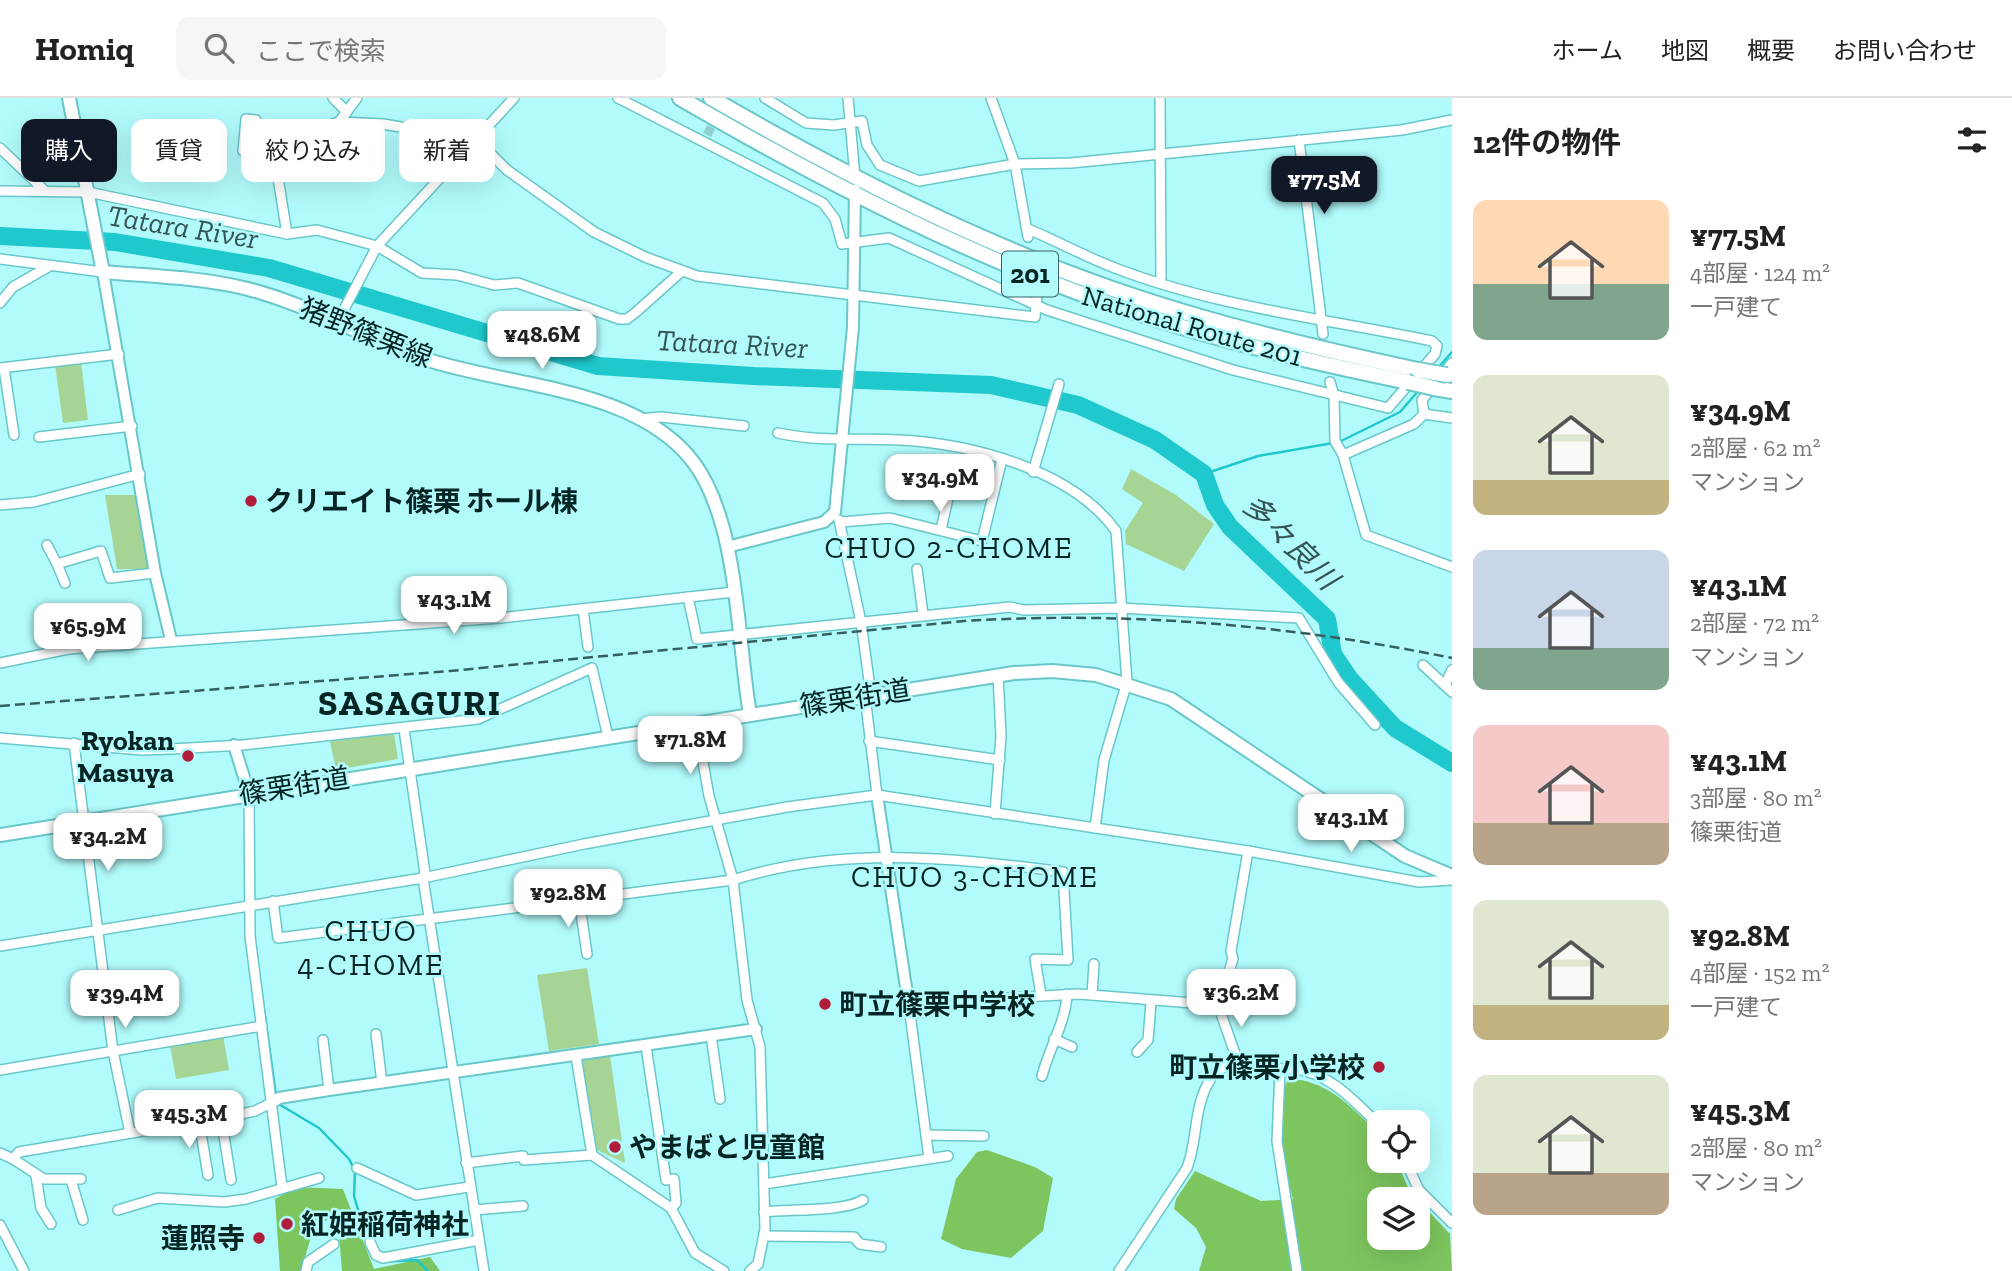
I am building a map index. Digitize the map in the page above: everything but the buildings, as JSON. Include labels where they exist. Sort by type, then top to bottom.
[{"type":"highway","name":"National Route 201","points":[[680,98],[855,195],[985,256],[1138,314],[1280,354],[1452,391]]},
{"type":"highway","name":"National Route 201","points":[[711,98],[802,151],[855,177],[1009,248],[1135,297],[1262,335],[1418,369],[1450,371]]},
{"type":"main road","points":[[69,98],[103,269]]},
{"type":"main road","name":"猪野篠栗線","points":[[103,269],[232,285],[287,300],[340,318],[421,357],[465,371],[600,402],[640,419],[668,438],[694,463],[710,492],[727,547],[750,714]]},
{"type":"main road","name":"篠栗街道","points":[[0,835],[750,714],[998,676],[1052,671],[1096,675],[1126,682],[1171,699],[1405,856],[1452,878]]},
{"type":"street","points":[[333,98],[347,112]]},
{"type":"street","points":[[341,119],[357,98]]},
{"type":"street","points":[[618,98],[705,138],[823,203],[835,219],[842,243],[855,244],[889,237],[1038,306],[1233,370],[1388,408],[1428,363],[1437,346],[1432,341],[1230,300],[1161,282],[1115,268],[1028,233],[1014,164],[991,98]]},
{"type":"street","points":[[765,98],[806,123],[834,125],[862,121],[867,145],[880,165],[910,180],[919,181],[1014,164],[1158,154],[1402,130],[1452,120]]},
{"type":"street","points":[[848,98],[855,177],[855,244],[850,359],[841,439],[838,517],[861,622],[869,741],[929,1158]]},
{"type":"street","points":[[1160,98],[1158,154],[1161,282]]},
{"type":"street","points":[[493,119],[508,100]]},
{"type":"street","points":[[1299,140],[1323,334]]},
{"type":"street","points":[[0,148],[44,190]]},
{"type":"street","points":[[495,156],[527,185],[594,232],[682,271],[757,285],[1035,317],[1037,296]]},
{"type":"street","points":[[279,182],[287,234]]},
{"type":"street","points":[[340,318],[377,246],[437,182]]},
{"type":"street","points":[[0,191],[44,190],[88,194],[287,234],[317,230],[377,246],[422,273],[457,275],[494,285],[518,283],[619,319],[627,319],[635,313],[682,271]]},
{"type":"street","points":[[0,259],[48,267],[103,269],[132,426],[155,573],[171,640]]},
{"type":"street","points":[[0,303],[13,286],[48,267]]},
{"type":"street","points":[[14,435],[2,368],[119,354]]},
{"type":"street","points":[[1424,414],[1422,400],[1450,371]]},
{"type":"street","points":[[1330,382],[1334,396],[1335,441],[1343,453],[1366,534],[1452,568]]},
{"type":"street","points":[[1033,471],[1059,384]]},
{"type":"street","points":[[1343,453],[1414,424],[1424,414]]},
{"type":"street","points":[[1424,414],[1452,418]]},
{"type":"street","points":[[640,419],[661,417],[744,426]]},
{"type":"street","points":[[39,437],[132,426]]},
{"type":"street","points":[[778,432],[811,440],[947,444],[1002,459],[1072,487],[1102,512],[1116,531],[1126,682],[1104,760],[1095,828]]},
{"type":"street","points":[[727,547],[838,517],[890,518],[982,541],[1002,459]]},
{"type":"street","points":[[0,505],[34,502],[140,474]]},
{"type":"street","points":[[941,530],[950,489]]},
{"type":"street","points":[[47,545],[65,583]]},
{"type":"street","points":[[57,564],[101,551],[110,578],[155,573]]},
{"type":"street","points":[[917,569],[923,614]]},
{"type":"street","points":[[0,663],[68,649],[171,640],[308,633],[583,609],[734,592]]},
{"type":"street","points":[[688,597],[696,639],[738,633],[761,635],[923,614],[1010,607],[1024,610],[1120,607],[1299,618],[1338,682],[1375,725]]},
{"type":"street","points":[[583,609],[588,647]]},
{"type":"street","points":[[1423,664],[1448,688]]},
{"type":"street","points":[[0,738],[142,750],[234,745],[404,729],[478,719],[592,668],[608,737]]},
{"type":"street","points":[[1448,688],[1452,670]]},
{"type":"street","points":[[995,814],[1000,760],[998,676]]},
{"type":"street","points":[[696,723],[709,796],[733,880],[747,1000],[760,1047],[764,1236],[758,1264],[750,1271]]},
{"type":"street","points":[[404,729],[425,873],[423,878],[484,1271]]},
{"type":"street","points":[[869,741],[1000,760]]},
{"type":"street","points":[[74,743],[86,821],[113,1051],[130,1133]]},
{"type":"street","points":[[234,745],[249,793],[248,905],[282,1187]]},
{"type":"street","points":[[0,946],[423,878],[717,820],[877,795],[1248,851],[1419,882],[1452,878]]},
{"type":"street","points":[[1238,1062],[1218,1005],[1233,959],[1231,951],[1248,851]]},
{"type":"street","points":[[273,901],[278,938],[733,880],[762,871],[810,863],[938,857],[1063,872],[1068,960],[1035,959],[1041,995]]},
{"type":"street","points":[[579,898],[587,954]]},
{"type":"street","points":[[1092,995],[1094,964]]},
{"type":"street","points":[[910,1014],[988,999],[1067,994],[1218,1005]]},
{"type":"street","points":[[1042,1076],[1064,1015],[1067,994]]},
{"type":"street","points":[[1137,1052],[1148,1040],[1151,1002]]},
{"type":"street","points":[[0,1070],[262,1026]]},
{"type":"street","points":[[13,1159],[19,1152],[255,1111],[279,1098],[756,1028]]},
{"type":"street","points":[[376,1034],[382,1083]]},
{"type":"street","points":[[711,1035],[720,1099]]},
{"type":"street","points":[[1054,1038],[1072,1046]]},
{"type":"street","points":[[323,1040],[329,1090]]},
{"type":"street","points":[[646,1046],[666,1181],[674,1179],[676,1203],[671,1208]]},
{"type":"street","points":[[576,1056],[592,1155]]},
{"type":"street","points":[[1118,1271],[1186,1168],[1193,1151],[1197,1111],[1210,1079],[1218,1071],[1238,1062],[1318,1075],[1338,1087],[1367,1114]]},
{"type":"street","points":[[1280,1070],[1277,1141],[1297,1271]]},
{"type":"street","points":[[221,1117],[231,1180]]},
{"type":"street","points":[[199,1121],[208,1175]]},
{"type":"street","points":[[926,1135],[985,1136]]},
{"type":"street","points":[[0,1153],[29,1167],[36,1176],[41,1208],[51,1224]]},
{"type":"street","points":[[466,1163],[523,1156],[524,1160],[592,1155],[671,1208],[695,1253],[724,1271]]},
{"type":"street","points":[[764,1184],[948,1156]]},
{"type":"street","points":[[357,1168],[416,1195],[469,1187]]},
{"type":"street","points":[[1411,1173],[1419,1190],[1452,1223]]},
{"type":"street","points":[[36,1176],[53,1180],[76,1180],[83,1220]]},
{"type":"street","points":[[118,1210],[158,1198],[223,1202],[246,1199],[318,1178]]},
{"type":"street","points":[[764,1212],[822,1207],[834,1210],[853,1206],[863,1200]]},
{"type":"street","points":[[474,1210],[523,1206]]},
{"type":"street","points":[[0,1225],[24,1271]]},
{"type":"street","points":[[764,1236],[854,1237],[860,1244],[881,1247]]},
{"type":"street","points":[[370,1242],[376,1255],[383,1258],[479,1240]]},
{"type":"street","points":[[306,1271],[308,1262],[334,1244]]},
{"type":"green space","points":[[81,362],[88,420],[63,423],[55,365]]},
{"type":"green space","points":[[1131,469],[1176,495],[1214,524],[1184,571],[1126,544],[1125,531],[1143,503],[1122,489]]},
{"type":"green space","points":[[105,495],[139,495],[152,569],[117,569]]},
{"type":"green space","points":[[394,734],[398,759],[336,770],[330,741]]},
{"type":"green space","points":[[587,968],[599,1044],[549,1051],[537,975]]},
{"type":"green space","points":[[223,1035],[229,1070],[176,1079],[170,1045]]},
{"type":"green space","points":[[610,1055],[625,1163],[597,1150],[582,1059]]},
{"type":"green space","points":[[1301,1080],[1324,1088],[1367,1122],[1367,1173],[1402,1173],[1408,1187],[1367,1187],[1367,1250],[1430,1250],[1430,1213],[1450,1234],[1452,1271],[1199,1271],[1206,1247],[1196,1228],[1174,1209],[1176,1199],[1195,1171],[1261,1201],[1293,1199],[1280,1120],[1283,1091],[1288,1081]]},
{"type":"green space","points":[[987,1150],[1035,1167],[1053,1178],[1043,1231],[1011,1258],[962,1249],[941,1239],[956,1179],[977,1152]]},
{"type":"green space","points":[[296,1187],[343,1189],[374,1269],[430,1257],[440,1271],[342,1271],[338,1222],[331,1217],[313,1230],[301,1271],[280,1271],[275,1199]]},
{"type":"waterway","name":"Tatara River","points":[[0,236],[115,242],[269,268],[598,366],[753,376],[991,385],[1078,405],[1155,440],[1204,474],[1215,505],[1230,527],[1327,619],[1333,654],[1349,678],[1395,728],[1452,763]]},
{"type":"waterway","points":[[1438,368],[1452,352]]},
{"type":"waterway","points":[[1339,442],[1400,412],[1420,389]]},
{"type":"waterway","points":[[1204,474],[1258,456],[1333,443]]},
{"type":"waterway","points":[[262,995],[276,1096]]},
{"type":"waterway","points":[[277,1103],[319,1128],[349,1159],[355,1171],[354,1196],[367,1240]]},
{"type":"waterway","points":[[372,1256],[380,1262],[417,1260],[428,1271]]},
{"type":"tunnel","points":[[707,135],[727,98]]},
{"type":"railway","points":[[0,706],[450,671],[964,621],[1026,618],[1209,623],[1331,637],[1452,658]]},
{"type":"place","name":"クリエイト篠栗 ホール棟","points":[[251,501]]},
{"type":"place","name":"Ryokan Masuya","points":[[188,756]]},
{"type":"place","name":"町立篠栗中学校","points":[[825,1004]]},
{"type":"place","name":"町立篠栗小学校","points":[[1379,1067]]},
{"type":"place","name":"やまばと児童館","points":[[615,1147]]},
{"type":"place","name":"紅姫稲荷神社","points":[[287,1224]]},
{"type":"place","name":"蓮照寺","points":[[259,1238]]},
{"type":"district","name":"CHUO 2-CHOME","points":[[949,548]]},
{"type":"district","name":"SASAGURI","points":[[410,703]]},
{"type":"district","name":"CHUO 3-CHOME","points":[[975,877]]},
{"type":"district","name":"CHUO 4-CHOME","points":[[371,948]]},
{"type":"water label","name":"多々良川","points":[[1290,542]]}]
